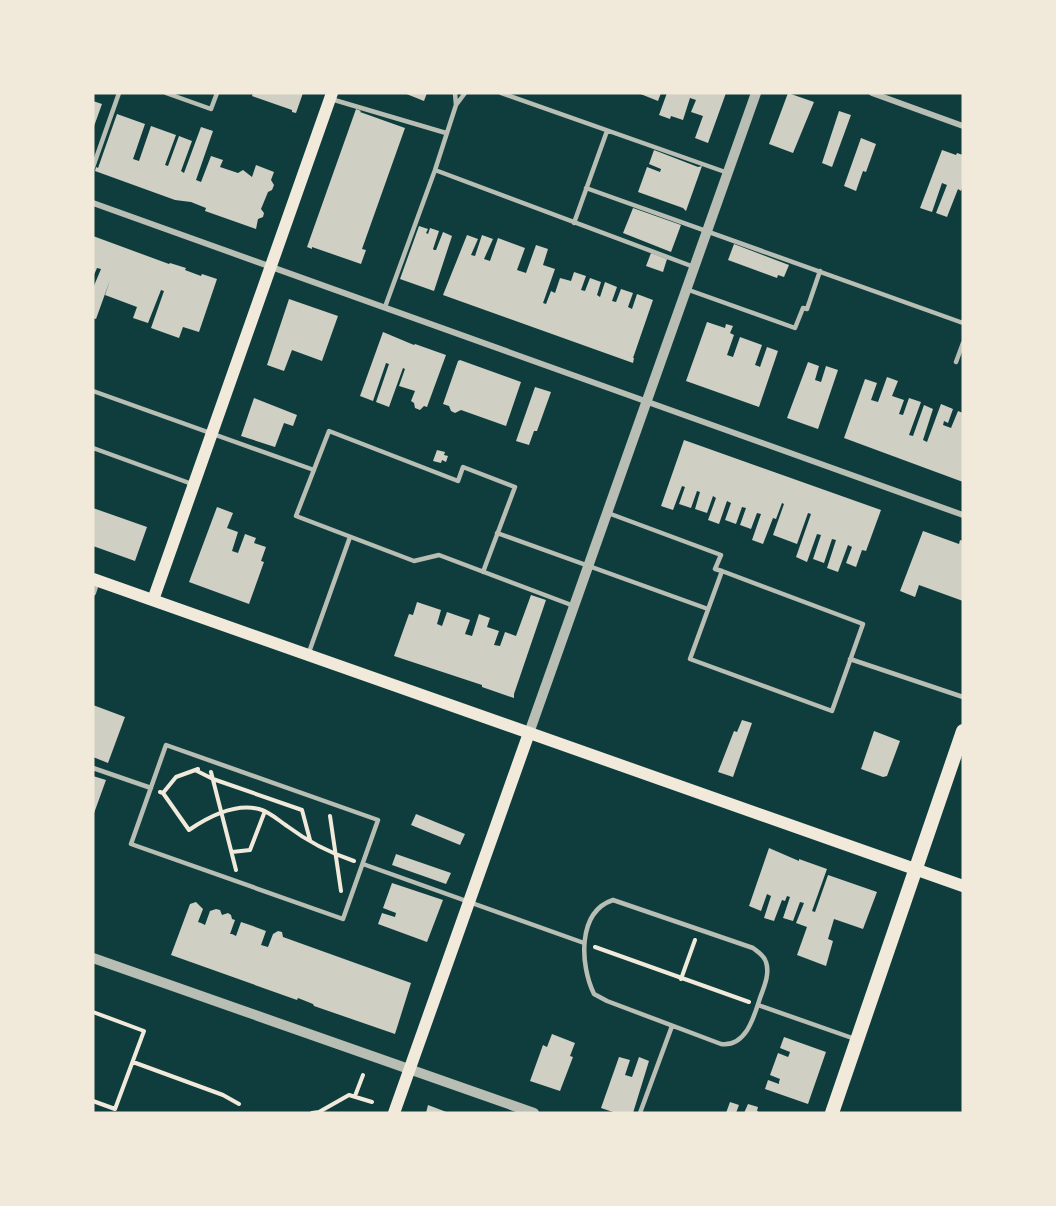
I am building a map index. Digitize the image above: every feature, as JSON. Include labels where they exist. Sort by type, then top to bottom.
[{"type":"main road","points":[[153,600],[331,96]]},
{"type":"main road","points":[[95,579],[963,886]]},
{"type":"main road","points":[[832,1113],[963,731]]},
{"type":"main road","points":[[394,1113],[529,733]]},
{"type":"street","points":[[529,733],[756,93]]},
{"type":"street","points":[[876,94],[963,126]]},
{"type":"street","points":[[93,203],[963,515]]},
{"type":"street","points":[[93,593],[95,579]]},
{"type":"street","points":[[93,958],[534,1113]]},
{"type":"lane","points":[[93,167],[119,93]]},
{"type":"lane","points":[[166,93],[211,109],[217,93]]},
{"type":"lane","points":[[455,93],[456,105]]},
{"type":"lane","points":[[385,308],[456,105],[465,93]]},
{"type":"lane","points":[[501,93],[728,173]]},
{"type":"lane","points":[[331,96],[446,133]]},
{"type":"lane","points":[[574,223],[607,131]]},
{"type":"lane","points":[[435,170],[694,267]]},
{"type":"lane","points":[[586,188],[963,323]]},
{"type":"lane","points":[[686,289],[795,328],[803,308],[807,309],[820,271]]},
{"type":"lane","points":[[956,362],[963,343]]},
{"type":"lane","points":[[93,391],[314,471]]},
{"type":"lane","points":[[483,572],[515,487],[463,467],[458,481],[329,431],[296,516],[414,561],[439,555],[483,572],[574,606]]},
{"type":"lane","points":[[93,448],[194,485]]},
{"type":"lane","points":[[607,513],[721,555],[715,569],[863,624],[832,711],[690,659],[722,572]]},
{"type":"lane","points":[[497,533],[708,609]]},
{"type":"lane","points":[[308,655],[350,537]]},
{"type":"lane","points":[[850,659],[963,697]]},
{"type":"lane","points":[[166,744],[207,759],[378,820],[343,919],[131,844],[166,744]]},
{"type":"lane","points":[[93,768],[151,788]]},
{"type":"lane","points":[[363,864],[584,943]]},
{"type":"lane","points":[[613,900],[698,929],[753,948],[765,960],[766,981],[758,1005],[750,1027],[737,1041],[728,1045],[672,1026],[594,994],[589,978],[584,943],[585,932],[596,909],[613,900]]},
{"type":"lane","points":[[758,1005],[858,1040]]},
{"type":"lane","points":[[640,1113],[672,1026]]},
{"type":"path","points":[[163,793],[176,777],[202,769],[207,759]]},
{"type":"path","points":[[207,759],[237,872],[234,880]]},
{"type":"path","points":[[194,770],[213,779],[302,810],[310,841]]},
{"type":"path","points":[[151,788],[163,793],[189,830],[231,809],[250,808],[265,811],[334,854],[363,864]]},
{"type":"path","points":[[328,802],[343,919]]},
{"type":"path","points":[[232,852],[250,850],[265,811]]},
{"type":"path","points":[[681,979],[698,929]]},
{"type":"path","points":[[584,943],[758,1005]]},
{"type":"path","points":[[93,1012],[144,1031],[116,1109],[93,1101]]},
{"type":"path","points":[[133,1062],[223,1095],[239,1104]]},
{"type":"path","points":[[355,1096],[363,1075]]},
{"type":"path","points":[[312,1113],[319,1112],[349,1095],[372,1102]]},
{"type":"building","points":[[253,93],[303,93],[296,113],[252,96]]},
{"type":"building","points":[[404,93],[427,93],[424,101]]},
{"type":"building","points":[[638,93],[661,93],[658,101]]},
{"type":"building","points":[[667,93],[726,93],[708,143],[695,138],[703,116],[691,112],[696,100],[690,98],[683,120],[659,115]]},
{"type":"building","points":[[788,93],[814,102],[793,153],[769,144]]},
{"type":"building","points":[[93,101],[102,104],[93,129]]},
{"type":"building","points":[[356,109],[405,128],[362,249],[366,250],[361,264],[307,247]]},
{"type":"building","points":[[839,111],[851,115],[832,167],[822,163]]},
{"type":"building","points":[[117,114],[145,124],[133,159],[139,161],[151,126],[176,135],[165,165],[168,166],[179,136],[192,141],[181,171],[184,173],[201,127],[213,131],[196,180],[201,182],[211,156],[223,160],[220,167],[238,173],[243,170],[252,177],[256,165],[274,172],[271,180],[274,185],[268,192],[261,209],[264,213],[263,217],[258,219],[256,229],[205,211],[206,208],[191,202],[175,200],[95,171]]},
{"type":"building","points":[[861,138],[876,144],[856,191],[844,186]]},
{"type":"building","points":[[654,150],[698,167],[702,166],[686,211],[638,192],[647,167],[660,172],[661,169],[649,164]]},
{"type":"building","points":[[942,150],[963,155],[963,186],[961,191],[958,189],[947,217],[936,213],[947,185],[942,183],[932,212],[920,208]]},
{"type":"building","points":[[633,208],[681,225],[671,252],[623,233]]},
{"type":"building","points":[[419,226],[428,229],[426,233],[428,234],[430,228],[439,231],[434,250],[443,232],[452,236],[434,291],[400,279]]},
{"type":"building","points":[[467,235],[478,239],[471,255],[475,256],[482,235],[493,239],[484,259],[490,261],[498,238],[525,248],[517,270],[526,273],[536,245],[548,249],[543,265],[555,269],[543,303],[546,304],[551,291],[555,293],[560,278],[571,281],[574,272],[586,276],[581,290],[585,291],[590,278],[601,282],[597,295],[600,297],[605,282],[617,287],[612,301],[616,302],[621,289],[633,293],[628,307],[632,309],[637,294],[653,300],[633,363],[443,295]]},
{"type":"building","points":[[93,236],[186,268],[185,270],[201,276],[202,274],[217,279],[199,332],[183,327],[179,338],[151,328],[164,291],[161,290],[148,323],[133,318],[137,307],[105,295],[110,280],[96,319],[93,318],[93,288],[101,269],[97,268],[93,277]]},
{"type":"building","points":[[734,244],[789,265],[784,277],[778,275],[777,278],[728,260]]},
{"type":"building","points":[[651,253],[667,259],[663,272],[646,266]]},
{"type":"building","points":[[289,299],[338,316],[322,361],[292,350],[284,371],[267,365]]},
{"type":"building","points":[[707,322],[725,328],[726,324],[733,326],[730,333],[734,335],[727,355],[733,357],[740,337],[762,345],[755,365],[760,367],[767,347],[778,351],[759,407],[686,381]]},
{"type":"building","points":[[383,332],[446,355],[427,407],[424,406],[420,410],[415,408],[411,401],[415,391],[399,386],[405,369],[403,368],[389,407],[376,402],[389,364],[386,363],[373,401],[360,396]]},
{"type":"building","points":[[460,360],[521,382],[506,426],[461,410],[455,413],[449,406],[443,404]]},
{"type":"building","points":[[808,362],[819,366],[815,380],[821,382],[826,366],[838,370],[818,429],[787,418]]},
{"type":"building","points":[[887,377],[898,381],[892,396],[904,400],[899,414],[903,415],[909,398],[921,402],[909,435],[913,436],[924,405],[933,409],[923,440],[927,442],[941,404],[953,409],[948,423],[944,421],[943,425],[951,428],[958,411],[963,413],[963,482],[844,438],[865,379],[877,383],[871,400],[878,402]]},
{"type":"building","points":[[535,387],[551,392],[537,431],[534,431],[529,445],[516,441]]},
{"type":"building","points":[[254,398],[297,415],[293,426],[284,423],[275,447],[241,436]]},
{"type":"building","points":[[684,440],[881,510],[866,551],[862,550],[856,567],[846,563],[852,547],[848,545],[838,572],[827,568],[836,540],[832,539],[824,563],[813,559],[821,535],[817,534],[807,562],[796,557],[811,514],[808,513],[797,544],[773,535],[784,504],[782,503],[776,519],[773,518],[763,544],[752,540],[761,514],[757,513],[751,529],[740,525],[746,508],[742,507],[736,524],[725,520],[731,503],[727,501],[719,524],[708,520],[716,498],[713,496],[707,513],[695,509],[700,492],[697,491],[691,508],[679,504],[685,487],[682,486],[673,510],[661,506]]},
{"type":"building","points":[[437,450],[445,452],[444,455],[448,456],[446,462],[433,461]]},
{"type":"building","points":[[217,507],[233,513],[227,528],[238,532],[232,551],[238,553],[245,534],[256,538],[254,543],[266,547],[261,561],[264,562],[249,604],[189,582]]},
{"type":"building","points":[[93,508],[147,527],[135,561],[93,546]]},
{"type":"building","points":[[923,531],[959,544],[960,540],[963,541],[963,601],[919,585],[915,597],[900,591]]},
{"type":"building","points":[[531,595],[546,600],[514,698],[394,656],[409,614],[413,615],[417,602],[441,610],[437,624],[442,626],[447,612],[470,620],[465,634],[472,636],[479,614],[490,618],[487,627],[499,631],[494,645],[500,646],[505,632],[516,636]]},
{"type":"building","points":[[93,705],[125,717],[108,763],[93,757]]},
{"type":"building","points":[[742,720],[752,723],[733,777],[718,772],[734,731],[737,732]]},
{"type":"building","points":[[874,731],[900,741],[887,776],[883,777],[861,769]]},
{"type":"building","points":[[93,776],[106,780],[93,816]]},
{"type":"building","points":[[416,814],[465,834],[460,845],[411,825]]},
{"type":"building","points":[[769,848],[799,861],[799,859],[827,869],[812,911],[815,912],[828,875],[877,892],[863,929],[834,919],[828,939],[833,941],[826,966],[797,955],[807,927],[796,923],[804,903],[800,902],[793,921],[783,918],[790,897],[787,896],[785,901],[782,900],[774,921],[764,918],[771,896],[767,894],[761,911],[749,906]]},
{"type":"building","points":[[396,854],[451,873],[446,884],[392,865]]},
{"type":"building","points":[[392,883],[443,900],[427,942],[378,924],[382,913],[395,917],[396,913],[383,908]]},
{"type":"building","points":[[196,902],[203,909],[198,922],[205,925],[210,911],[220,910],[222,915],[228,913],[235,920],[230,934],[236,936],[241,922],[253,926],[266,931],[261,945],[268,947],[273,934],[278,931],[282,932],[283,937],[411,983],[395,1034],[171,955],[190,904]]},
{"type":"building","points":[[552,1034],[575,1043],[570,1056],[573,1057],[560,1091],[530,1081],[543,1045],[547,1047]]},
{"type":"building","points":[[784,1037],[826,1052],[808,1104],[765,1089],[768,1080],[779,1084],[780,1079],[770,1075],[778,1053],[788,1057],[789,1055],[790,1052],[780,1048]]},
{"type":"building","points":[[619,1057],[630,1060],[625,1075],[632,1077],[639,1057],[649,1061],[633,1113],[616,1113],[601,1108]]},
{"type":"building","points":[[730,1102],[739,1105],[736,1113],[726,1113]]},
{"type":"building","points":[[748,1104],[758,1107],[757,1111],[761,1113],[744,1113]]},
{"type":"building","points":[[428,1105],[449,1113],[426,1113]]}]
